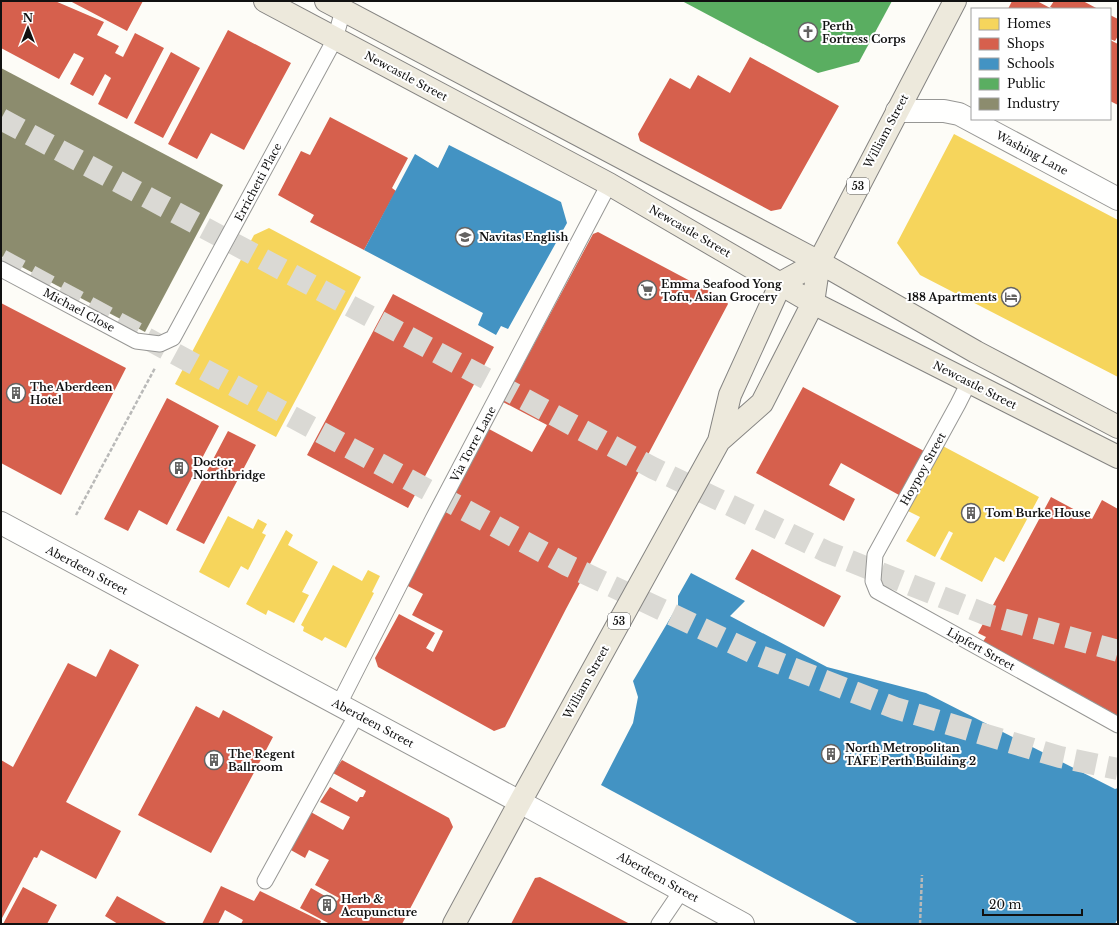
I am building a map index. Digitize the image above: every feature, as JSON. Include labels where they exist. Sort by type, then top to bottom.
[{"type":"main road","name":"Newcastle Street","points":[[265,1],[609,184],[814,303],[1118,456]]},
{"type":"main road","name":"William Street","points":[[719,441],[762,403],[814,303],[819,262],[955,1]]},
{"type":"main road","points":[[339,4],[819,262],[976,352],[1118,427]]},
{"type":"main road","points":[[781,283],[819,262]]},
{"type":"main road","name":"William Street","points":[[454,924],[719,441],[730,395],[781,283]]},
{"type":"street","name":"Washing Lane","points":[[897,111],[944,111],[959,114],[1118,199]]},
{"type":"street","name":"Aberdeen Street","points":[[1,523],[348,709],[743,924]]},
{"type":"lane","name":"Errichetti Place","points":[[160,344],[173,338],[335,39],[339,4]]},
{"type":"lane","name":"Via Torre Lane","points":[[265,881],[348,709],[441,505],[609,184]]},
{"type":"lane","name":"Michael Close","points":[[1,269],[136,341],[160,344]]},
{"type":"lane","name":"Hoypoy Street","points":[[875,555],[969,382]]},
{"type":"lane","name":"Lipfert Street","points":[[875,555],[873,581],[877,591],[1118,725]]},
{"type":"lane","points":[[659,924],[682,890]]},
{"type":"path","points":[[76,514],[156,365],[160,344]]},
{"type":"path","points":[[920,924],[922,876]]},
{"type":"building: Homes","points":[[954,134],[1118,220],[1118,377],[920,275],[897,243]]},
{"type":"building: Homes","points":[[269,228],[361,277],[276,437],[175,384],[254,235]]},
{"type":"building: Homes","name":"Tom Burke House","points":[[939,444],[1039,497],[1004,562],[995,557],[982,582],[940,559],[953,533],[949,531],[935,557],[906,541],[920,517],[904,509]]},
{"type":"building: Homes","points":[[228,516],[253,529],[258,519],[267,524],[262,533],[266,535],[248,570],[241,566],[229,588],[199,572]]},
{"type":"building: Homes","points":[[286,530],[293,535],[288,545],[318,562],[302,592],[309,595],[294,623],[268,610],[266,615],[246,604]]},
{"type":"building: Homes","points":[[333,565],[362,581],[368,570],[380,576],[372,592],[374,593],[346,648],[325,637],[322,641],[303,631],[304,627],[301,625]]},
{"type":"building: Shops","points":[[1,1],[55,1],[104,22],[97,35],[119,46],[115,53],[123,57],[135,33],[164,48],[127,119],[98,104],[111,78],[105,74],[93,96],[70,84],[84,58],[74,53],[59,79],[1,48]]},
{"type":"building: Shops","points":[[70,1],[143,1],[127,31]]},
{"type":"building: Shops","points":[[1012,1],[1037,1],[1050,8],[1008,8]]},
{"type":"building: Shops","points":[[1054,1],[1083,1],[1096,8],[1052,8],[1050,7]]},
{"type":"building: Shops","points":[[1111,16],[1118,19],[1118,36],[1115,41],[1111,39]]},
{"type":"building: Shops","points":[[228,30],[291,63],[244,150],[211,133],[197,159],[168,144]]},
{"type":"building: Shops","points":[[1111,40],[1118,44],[1118,105],[1111,102]]},
{"type":"building: Shops","points":[[171,52],[200,68],[163,138],[134,123]]},
{"type":"building: Shops","points":[[750,57],[839,106],[781,209],[771,211],[640,141],[638,134],[670,78],[690,89],[698,75],[730,93]]},
{"type":"building: Shops","points":[[330,117],[408,158],[392,188],[396,191],[364,250],[310,222],[314,215],[278,195],[301,151],[310,155]]},
{"type":"building: Shops","points":[[598,232],[726,300],[728,304],[505,727],[494,731],[378,667],[375,658],[399,614],[435,633],[426,648],[433,652],[443,631],[412,615],[423,594],[406,585],[489,429],[532,452],[547,425],[503,402],[593,234]]},
{"type":"building: Shops","points":[[393,294],[494,347],[408,508],[307,455]]},
{"type":"building: Shops","points":[[1,303],[126,368],[61,495],[1,463]]},
{"type":"building: Shops","points":[[803,387],[924,451],[899,495],[841,463],[829,485],[855,499],[844,521],[756,473]]},
{"type":"building: Shops","points":[[167,398],[219,426],[167,525],[139,510],[128,531],[104,519]]},
{"type":"building: Shops","points":[[228,431],[256,445],[204,544],[176,530]]},
{"type":"building: Shops","points":[[1051,497],[1092,519],[1102,500],[1118,509],[1118,720],[982,643],[986,637],[978,633]]},
{"type":"building: Shops","points":[[752,549],[841,596],[824,627],[735,579]]},
{"type":"building: Shops","points":[[110,649],[139,665],[66,802],[121,831],[96,879],[41,850],[37,858],[34,857],[1,920],[1,760],[13,767],[68,663],[96,677]]},
{"type":"building: Shops","name":"The Regent Ballroom","points":[[196,706],[219,718],[223,710],[273,737],[211,853],[138,815]]},
{"type":"building: Shops","points":[[342,760],[449,818],[453,827],[402,924],[330,924],[300,908],[311,888],[332,900],[337,901],[339,898],[315,885],[329,860],[309,850],[305,858],[289,849],[309,811],[343,830],[350,817],[320,802],[330,787],[357,802],[360,797],[363,797],[366,791],[333,773]]},
{"type":"building: Shops","points":[[540,877],[630,924],[511,924],[535,878]]},
{"type":"building: Shops","points":[[221,886],[254,901],[260,891],[321,921],[320,924],[241,924],[243,920],[225,910],[218,924],[202,924]]},
{"type":"building: Shops","points":[[23,887],[57,905],[47,924],[3,924]]},
{"type":"building: Shops","points":[[117,896],[168,924],[118,924],[105,916]]},
{"type":"building: Schools","name":"Navitas English","points":[[449,145],[561,202],[567,223],[508,329],[501,326],[496,335],[478,325],[483,313],[364,250],[415,154],[438,168]]},
{"type":"building: Schools","name":"North Metropolitan TAFE Perth Building 2","points":[[691,573],[745,601],[730,616],[827,667],[926,693],[1115,789],[1118,788],[1118,918],[1115,924],[859,924],[601,785],[633,723],[638,697],[633,681],[678,605],[678,596]]},
{"type":"building: Public","name":"Perth Fortress Corps","points":[[682,1],[892,1],[859,62],[818,73]]},
{"type":"building: Industry","points":[[1,68],[223,185],[145,332],[1,256]]},
{"type":"tunnel","points":[[1,119],[653,468],[827,552],[985,614],[1118,651]]},
{"type":"tunnel","points":[[1,260],[567,565],[758,655],[895,708],[1060,757],[1118,769]]},
{"type":"place","name":"Perth Fortress Corps","points":[[808,32]]},
{"type":"place","name":"Navitas English","points":[[465,237]]},
{"type":"place","name":"Emma Seafood Yong Tofu, Asian Grocery","points":[[647,290]]},
{"type":"place","name":"188 Apartments","points":[[1011,297]]},
{"type":"place","name":"The Aberdeen Hotel","points":[[16,393]]},
{"type":"place","name":"Doctor Northbridge","points":[[179,468]]},
{"type":"place","name":"Tom Burke House","points":[[971,513]]},
{"type":"place","name":"North Metropolitan TAFE Perth Building 2","points":[[831,754]]},
{"type":"place","name":"The Regent Ballroom","points":[[214,760]]},
{"type":"place","name":"Herb & Acupuncture","points":[[327,905]]}]
